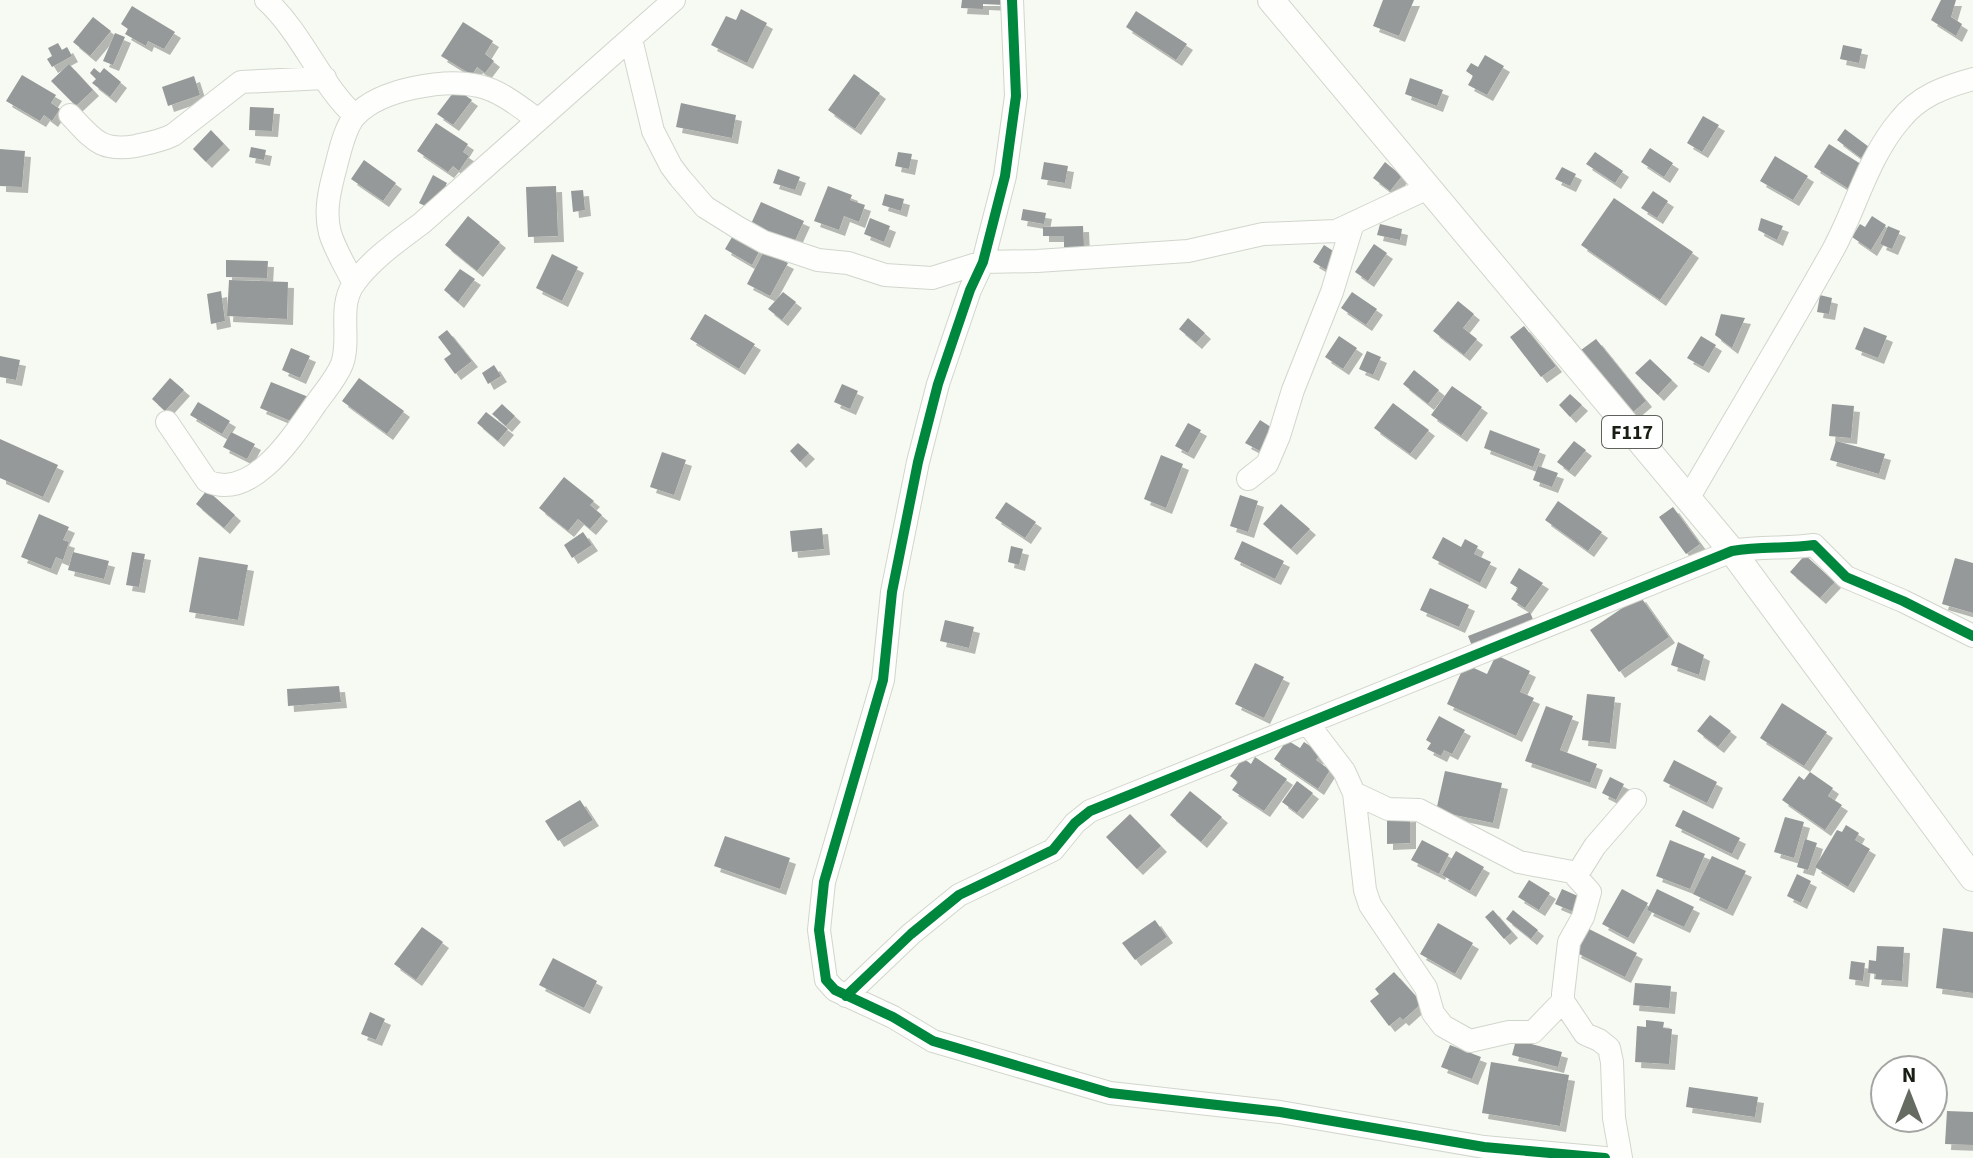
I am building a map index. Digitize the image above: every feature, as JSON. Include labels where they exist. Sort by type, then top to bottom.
[{"type":"main road","name":"F117","points":[[1271,0],[1732,551],[1973,878]]},
{"type":"street","points":[[266,0],[305,46],[341,102],[355,116]]},
{"type":"street","points":[[167,422],[207,481],[215,485],[248,478],[270,464],[338,373],[345,353],[348,295],[354,284],[385,252],[422,223],[674,0]]},
{"type":"street","points":[[1012,0],[1016,96],[1005,176],[983,262],[970,290],[938,384],[918,462],[892,592],[883,680],[824,882],[819,930],[826,980],[835,990],[893,1017],[933,1041],[1110,1093],[1280,1112],[1484,1147],[1605,1158]]},
{"type":"street","points":[[631,39],[653,131],[671,166],[705,207],[764,242],[818,260],[848,263],[885,275],[932,278],[983,262],[1050,261],[1188,251],[1263,234],[1336,231],[1428,188]]},
{"type":"street","points":[[70,115],[101,145],[120,149],[173,135],[241,82],[325,78]]},
{"type":"street","points":[[1688,499],[1834,247],[1883,144],[1900,120],[1922,98],[1973,79]]},
{"type":"street","points":[[354,284],[330,233],[328,193],[340,149],[355,116],[378,100],[397,93],[448,82],[492,90],[538,120]]},
{"type":"street","points":[[1248,479],[1267,464],[1279,436],[1293,390],[1332,292],[1353,223]]},
{"type":"street","points":[[846,996],[911,934],[959,895],[984,881],[1036,861],[1053,850],[1075,823],[1090,811],[1732,551],[1764,546],[1785,549],[1814,545],[1846,577],[1973,636]]},
{"type":"street","points":[[1308,724],[1344,771],[1354,793],[1365,890],[1370,905],[1426,988],[1433,1013],[1443,1026],[1470,1041],[1509,1032],[1533,1032],[1563,1001],[1569,942],[1583,917],[1590,892],[1572,872]]},
{"type":"street","points":[[1354,793],[1388,809],[1419,810],[1519,862],[1578,873],[1595,846],[1635,800]]},
{"type":"street","points":[[1563,1001],[1585,1034],[1609,1048],[1613,1107],[1621,1158]]},
{"type":"building","points":[[962,0],[1005,0],[1004,5],[983,4],[983,9],[961,8]]},
{"type":"building","points":[[1383,0],[1414,0],[1399,36],[1373,26]]},
{"type":"building","points":[[1941,0],[1956,0],[1951,17],[1962,24],[1956,36],[1931,20]]},
{"type":"building","points":[[132,6],[175,32],[164,49],[148,41],[146,46],[125,34],[128,29],[121,24]]},
{"type":"building","points":[[741,9],[767,23],[747,63],[711,45],[726,16],[736,20]]},
{"type":"building","points":[[1136,11],[1187,44],[1176,60],[1126,27]]},
{"type":"building","points":[[93,17],[111,31],[90,56],[73,42]]},
{"type":"building","points":[[463,22],[493,41],[485,54],[494,61],[485,73],[477,67],[472,75],[441,56]]},
{"type":"building","points":[[115,33],[125,37],[113,65],[103,61]]},
{"type":"building","points":[[58,43],[62,50],[67,47],[72,56],[52,67],[47,59],[52,56],[48,48]]},
{"type":"building","points":[[1843,45],[1862,49],[1859,63],[1840,59]]},
{"type":"building","points":[[1485,55],[1504,66],[1487,95],[1468,85],[1473,76],[1466,71],[1471,63],[1478,67]]},
{"type":"building","points":[[69,64],[93,90],[76,106],[51,81]]},
{"type":"building","points":[[94,68],[100,73],[104,68],[121,82],[110,97],[92,83],[96,79],[90,73]]},
{"type":"building","points":[[854,74],[880,93],[855,129],[828,110]]},
{"type":"building","points":[[22,75],[56,95],[51,103],[60,109],[52,121],[44,115],[40,121],[6,101]]},
{"type":"building","points":[[194,76],[200,95],[168,106],[162,87]]},
{"type":"building","points":[[1410,78],[1443,90],[1437,106],[1405,94]]},
{"type":"building","points":[[456,89],[472,100],[453,125],[437,114]]},
{"type":"building","points":[[681,103],[736,115],[732,138],[676,127]]},
{"type":"building","points":[[250,107],[274,108],[272,131],[249,130]]},
{"type":"building","points":[[1703,116],[1719,125],[1702,152],[1687,143]]},
{"type":"building","points":[[436,123],[468,144],[463,152],[469,156],[459,171],[453,166],[448,172],[417,151]]},
{"type":"building","points":[[1845,129],[1869,147],[1861,158],[1837,140]]},
{"type":"building","points":[[211,130],[224,144],[206,162],[193,149]]},
{"type":"building","points":[[1829,144],[1864,166],[1849,189],[1814,167]]},
{"type":"building","points":[[251,147],[266,150],[264,160],[249,157]]},
{"type":"building","points":[[1650,148],[1673,163],[1664,177],[1641,162]]},
{"type":"building","points":[[0,149],[25,151],[22,187],[0,186]]},
{"type":"building","points":[[898,152],[912,154],[909,169],[895,166]]},
{"type":"building","points":[[1595,152],[1623,171],[1615,183],[1586,164]]},
{"type":"building","points":[[1775,156],[1808,176],[1793,200],[1760,181]]},
{"type":"building","points":[[364,160],[396,183],[383,201],[351,179]]},
{"type":"building","points":[[1044,162],[1068,166],[1065,183],[1041,179]]},
{"type":"building","points":[[1385,162],[1402,176],[1390,191],[1373,178]]},
{"type":"building","points":[[1562,167],[1576,174],[1570,186],[1555,179]]},
{"type":"building","points":[[778,169],[800,177],[795,190],[773,183]]},
{"type":"building","points":[[433,175],[447,183],[433,210],[419,203]]},
{"type":"building","points":[[556,186],[558,236],[528,237],[526,187]]},
{"type":"building","points":[[828,186],[852,195],[850,200],[865,205],[859,222],[844,216],[839,230],[814,221]]},
{"type":"building","points":[[583,190],[585,210],[573,212],[571,191]]},
{"type":"building","points":[[1653,191],[1668,201],[1657,218],[1641,208]]},
{"type":"building","points":[[885,194],[904,199],[901,211],[882,205]]},
{"type":"building","points":[[1614,198],[1693,252],[1660,300],[1581,245]]},
{"type":"building","points":[[761,202],[804,221],[793,245],[750,226]]},
{"type":"building","points":[[1023,209],[1046,213],[1044,224],[1021,220]]},
{"type":"building","points":[[468,216],[500,242],[477,271],[445,245]]},
{"type":"building","points":[[1872,216],[1886,225],[1871,250],[1852,237],[1860,224],[1865,227]]},
{"type":"building","points":[[870,218],[890,226],[884,242],[864,234]]},
{"type":"building","points":[[1761,218],[1783,226],[1777,240],[1758,230]]},
{"type":"building","points":[[1380,224],[1402,229],[1400,240],[1377,235]]},
{"type":"building","points":[[1083,226],[1084,247],[1064,247],[1064,236],[1043,236],[1043,227]]},
{"type":"building","points":[[1888,226],[1900,231],[1892,249],[1880,244]]},
{"type":"building","points":[[735,232],[762,246],[752,265],[725,249]]},
{"type":"building","points":[[1374,244],[1387,253],[1368,281],[1355,272]]},
{"type":"building","points":[[1324,245],[1341,256],[1330,272],[1313,262]]},
{"type":"building","points":[[764,251],[788,263],[770,296],[747,284]]},
{"type":"building","points":[[552,254],[578,267],[562,301],[536,288]]},
{"type":"building","points":[[226,260],[268,261],[267,278],[226,277]]},
{"type":"building","points":[[460,269],[475,279],[458,302],[444,290]]},
{"type":"building","points":[[229,280],[288,282],[287,319],[227,316]]},
{"type":"building","points":[[221,291],[225,321],[211,324],[207,294]]},
{"type":"building","points":[[783,292],[796,302],[782,320],[768,309]]},
{"type":"building","points":[[1352,292],[1377,309],[1366,325],[1341,308]]},
{"type":"building","points":[[1820,295],[1832,298],[1829,314],[1817,312]]},
{"type":"building","points":[[1458,301],[1474,314],[1463,328],[1477,339],[1464,355],[1433,331]]},
{"type":"building","points":[[705,314],[755,344],[739,369],[690,339]]},
{"type":"building","points":[[1721,314],[1745,318],[1732,348],[1715,335]]},
{"type":"building","points":[[1188,318],[1205,333],[1196,343],[1179,329]]},
{"type":"building","points":[[1524,326],[1556,366],[1541,377],[1510,337]]},
{"type":"building","points":[[1864,327],[1887,336],[1878,358],[1855,349]]},
{"type":"building","points":[[447,330],[472,361],[455,374],[444,359],[451,354],[438,337]]},
{"type":"building","points":[[1339,336],[1357,348],[1343,369],[1325,357]]},
{"type":"building","points":[[1701,336],[1716,345],[1703,367],[1687,358]]},
{"type":"building","points":[[1596,339],[1646,401],[1632,413],[1581,350]]},
{"type":"building","points":[[291,348],[310,356],[300,378],[282,370]]},
{"type":"building","points":[[1367,351],[1381,357],[1373,375],[1359,369]]},
{"type":"building","points":[[0,356],[20,360],[16,380],[0,377]]},
{"type":"building","points":[[1650,359],[1672,380],[1658,395],[1635,373]]},
{"type":"building","points":[[494,365],[501,376],[488,384],[482,373]]},
{"type":"building","points":[[1414,370],[1439,390],[1428,404],[1403,384]]},
{"type":"building","points":[[170,378],[184,390],[165,411],[152,399]]},
{"type":"building","points":[[359,378],[404,411],[387,434],[342,401]]},
{"type":"building","points":[[271,382],[311,398],[300,425],[260,408]]},
{"type":"building","points":[[842,384],[858,391],[850,409],[834,402]]},
{"type":"building","points":[[1452,386],[1482,407],[1461,436],[1431,415]]},
{"type":"building","points":[[1570,394],[1582,405],[1570,417],[1559,405]]},
{"type":"building","points":[[198,402],[230,421],[222,434],[190,415]]},
{"type":"building","points":[[1393,403],[1429,430],[1410,454],[1374,428]]},
{"type":"building","points":[[502,404],[515,416],[506,426],[492,414]]},
{"type":"building","points":[[1832,404],[1854,406],[1851,438],[1829,436]]},
{"type":"building","points":[[486,412],[508,429],[498,441],[477,423]]},
{"type":"building","points":[[1260,420],[1274,429],[1260,451],[1245,443]]},
{"type":"building","points":[[1188,423],[1201,430],[1188,453],[1175,446]]},
{"type":"building","points":[[1490,430],[1540,449],[1533,467],[1484,448]]},
{"type":"building","points":[[231,432],[255,444],[247,459],[223,447]]},
{"type":"building","points":[[0,439],[58,465],[43,497],[0,478]]},
{"type":"building","points":[[1574,441],[1586,450],[1569,471],[1557,462]]},
{"type":"building","points":[[1836,441],[1885,454],[1879,474],[1830,460]]},
{"type":"building","points":[[798,443],[809,453],[800,462],[790,451]]},
{"type":"building","points":[[662,452],[686,460],[674,495],[650,487]]},
{"type":"building","points":[[1161,455],[1183,464],[1166,508],[1144,499]]},
{"type":"building","points":[[1538,466],[1558,473],[1552,487],[1533,480]]},
{"type":"building","points":[[564,477],[594,501],[590,505],[602,515],[590,529],[578,519],[568,531],[539,508]]},
{"type":"building","points":[[207,490],[235,515],[224,528],[196,504]]},
{"type":"building","points":[[1240,495],[1258,501],[1248,532],[1230,526]]},
{"type":"building","points":[[1558,501],[1602,532],[1588,551],[1545,520]]},
{"type":"building","points":[[1006,502],[1036,522],[1025,538],[995,518]]},
{"type":"building","points":[[1281,504],[1310,529],[1291,549],[1263,524]]},
{"type":"building","points":[[1673,507],[1700,544],[1686,554],[1659,517]]},
{"type":"building","points":[[39,514],[69,527],[63,540],[69,542],[63,560],[56,557],[51,569],[21,557]]},
{"type":"building","points":[[822,528],[824,549],[792,552],[790,531]]},
{"type":"building","points":[[583,532],[592,545],[572,558],[564,545]]},
{"type":"building","points":[[1443,537],[1461,547],[1465,539],[1478,546],[1474,554],[1491,562],[1480,583],[1432,558]]},
{"type":"building","points":[[1242,541],[1284,561],[1275,579],[1234,559]]},
{"type":"building","points":[[1011,546],[1023,549],[1019,565],[1008,562]]},
{"type":"building","points":[[73,552],[109,561],[104,579],[68,570]]},
{"type":"building","points":[[132,552],[145,554],[139,587],[126,585]]},
{"type":"building","points":[[1805,555],[1835,582],[1820,598],[1790,572]]},
{"type":"building","points":[[199,557],[248,565],[238,620],[189,612]]},
{"type":"building","points":[[1955,558],[1973,563],[1973,613],[1942,604]]},
{"type":"building","points":[[1519,568],[1543,583],[1525,608],[1511,599],[1518,588],[1510,583]]},
{"type":"building","points":[[1430,588],[1469,605],[1459,627],[1420,610]]},
{"type":"building","points":[[1640,596],[1669,637],[1619,672],[1590,630]]},
{"type":"building","points":[[1530,612],[1536,627],[1474,651],[1468,636]]},
{"type":"building","points":[[945,620],[974,627],[969,648],[940,641]]},
{"type":"building","points":[[1678,642],[1704,655],[1699,675],[1671,665]]},
{"type":"building","points":[[1496,655],[1530,671],[1520,692],[1534,698],[1516,736],[1447,704],[1465,664],[1487,674]]},
{"type":"building","points":[[1255,663],[1284,677],[1264,718],[1235,704]]},
{"type":"building","points":[[339,686],[341,702],[288,706],[287,689]]},
{"type":"building","points":[[1587,694],[1615,697],[1610,743],[1582,740]]},
{"type":"building","points":[[1782,703],[1827,732],[1804,766],[1760,738]]},
{"type":"building","points":[[1546,706],[1573,716],[1560,750],[1597,764],[1590,783],[1525,761]]},
{"type":"building","points":[[1710,715],[1731,731],[1718,747],[1697,731]]},
{"type":"building","points":[[1439,716],[1465,730],[1452,754],[1444,750],[1441,756],[1427,749],[1431,743],[1426,740]]},
{"type":"building","points":[[1287,740],[1300,748],[1304,742],[1321,753],[1316,760],[1330,770],[1318,789],[1274,759]]},
{"type":"building","points":[[1255,757],[1287,779],[1264,811],[1232,790],[1238,782],[1230,776],[1243,758],[1251,764]]},
{"type":"building","points":[[1674,760],[1717,782],[1707,803],[1663,781]]},
{"type":"building","points":[[1445,771],[1502,783],[1493,823],[1436,811]]},
{"type":"building","points":[[1810,772],[1833,788],[1828,796],[1842,805],[1825,830],[1782,800],[1799,776],[1804,780]]},
{"type":"building","points":[[1610,777],[1624,784],[1616,800],[1602,793]]},
{"type":"building","points":[[1297,781],[1313,793],[1297,813],[1282,802]]},
{"type":"building","points":[[1190,791],[1222,817],[1201,842],[1170,815]]},
{"type":"building","points":[[580,800],[593,820],[558,841],[545,821]]},
{"type":"building","points":[[1683,810],[1740,838],[1732,854],[1675,826]]},
{"type":"building","points":[[1130,814],[1161,846],[1137,869],[1106,837]]},
{"type":"building","points":[[1410,816],[1410,843],[1387,844],[1387,817]]},
{"type":"building","points":[[1785,817],[1804,822],[1794,858],[1774,852]]},
{"type":"building","points":[[1846,825],[1859,833],[1855,840],[1870,849],[1848,887],[1815,867],[1837,830],[1842,832]]},
{"type":"building","points":[[725,836],[790,858],[780,889],[714,866]]},
{"type":"building","points":[[1805,839],[1817,843],[1808,870],[1797,867]]},
{"type":"building","points":[[1422,840],[1449,854],[1439,874],[1411,860]]},
{"type":"building","points":[[1670,840],[1705,854],[1690,889],[1656,876]]},
{"type":"building","points":[[1456,851],[1484,867],[1470,891],[1442,875]]},
{"type":"building","points":[[1712,856],[1746,871],[1727,910],[1693,894]]},
{"type":"building","points":[[1797,874],[1811,881],[1801,903],[1787,896]]},
{"type":"building","points":[[1529,880],[1550,893],[1539,910],[1518,897]]},
{"type":"building","points":[[1562,889],[1580,897],[1574,912],[1555,904]]},
{"type":"building","points":[[1622,889],[1648,903],[1628,938],[1602,924]]},
{"type":"building","points":[[1657,889],[1694,907],[1684,927],[1647,910]]},
{"type":"building","points":[[1493,910],[1512,932],[1504,939],[1485,917]]},
{"type":"building","points":[[1513,910],[1538,930],[1531,939],[1506,919]]},
{"type":"building","points":[[1155,920],[1167,937],[1135,960],[1122,943]]},
{"type":"building","points":[[1438,923],[1473,943],[1455,974],[1420,954]]},
{"type":"building","points":[[422,927],[443,942],[416,980],[394,964]]},
{"type":"building","points":[[1587,928],[1637,953],[1625,977],[1575,952]]},
{"type":"building","points":[[1943,928],[1973,932],[1973,993],[1936,988]]},
{"type":"building","points":[[1877,946],[1904,947],[1902,981],[1875,979],[1876,974],[1868,973],[1869,960],[1876,961]]},
{"type":"building","points":[[553,958],[597,981],[584,1008],[539,985]]},
{"type":"building","points":[[1851,961],[1865,963],[1863,981],[1849,979]]},
{"type":"building","points":[[1394,972],[1422,1003],[1403,1020],[1400,1017],[1389,1026],[1370,1001],[1379,994],[1375,989]]},
{"type":"building","points":[[1635,983],[1671,986],[1669,1008],[1633,1005]]},
{"type":"building","points":[[370,1012],[385,1019],[376,1040],[361,1034]]},
{"type":"building","points":[[1646,1020],[1664,1022],[1663,1028],[1672,1029],[1669,1064],[1635,1062],[1637,1026],[1646,1027]]},
{"type":"building","points":[[1516,1040],[1562,1052],[1558,1067],[1512,1055]]},
{"type":"building","points":[[1450,1045],[1481,1057],[1472,1079],[1441,1067]]},
{"type":"building","points":[[1491,1062],[1569,1075],[1560,1126],[1482,1113]]},
{"type":"building","points":[[1689,1087],[1758,1097],[1755,1117],[1686,1107]]},
{"type":"building","points":[[1949,1111],[1973,1112],[1973,1145],[1945,1144],[1946,1134],[1949,1134]]},
{"type":"cycle path","points":[[1012,0],[1016,96],[1005,176],[983,262],[970,290],[938,384],[918,462],[892,592],[883,680],[824,882],[819,930],[826,980],[835,990],[893,1017],[933,1041],[1110,1093],[1280,1112],[1484,1147],[1605,1158]]},
{"type":"cycle path","points":[[846,996],[911,934],[959,895],[1053,850],[1075,823],[1090,811],[1732,551],[1814,545],[1846,577],[1973,636]]}]
